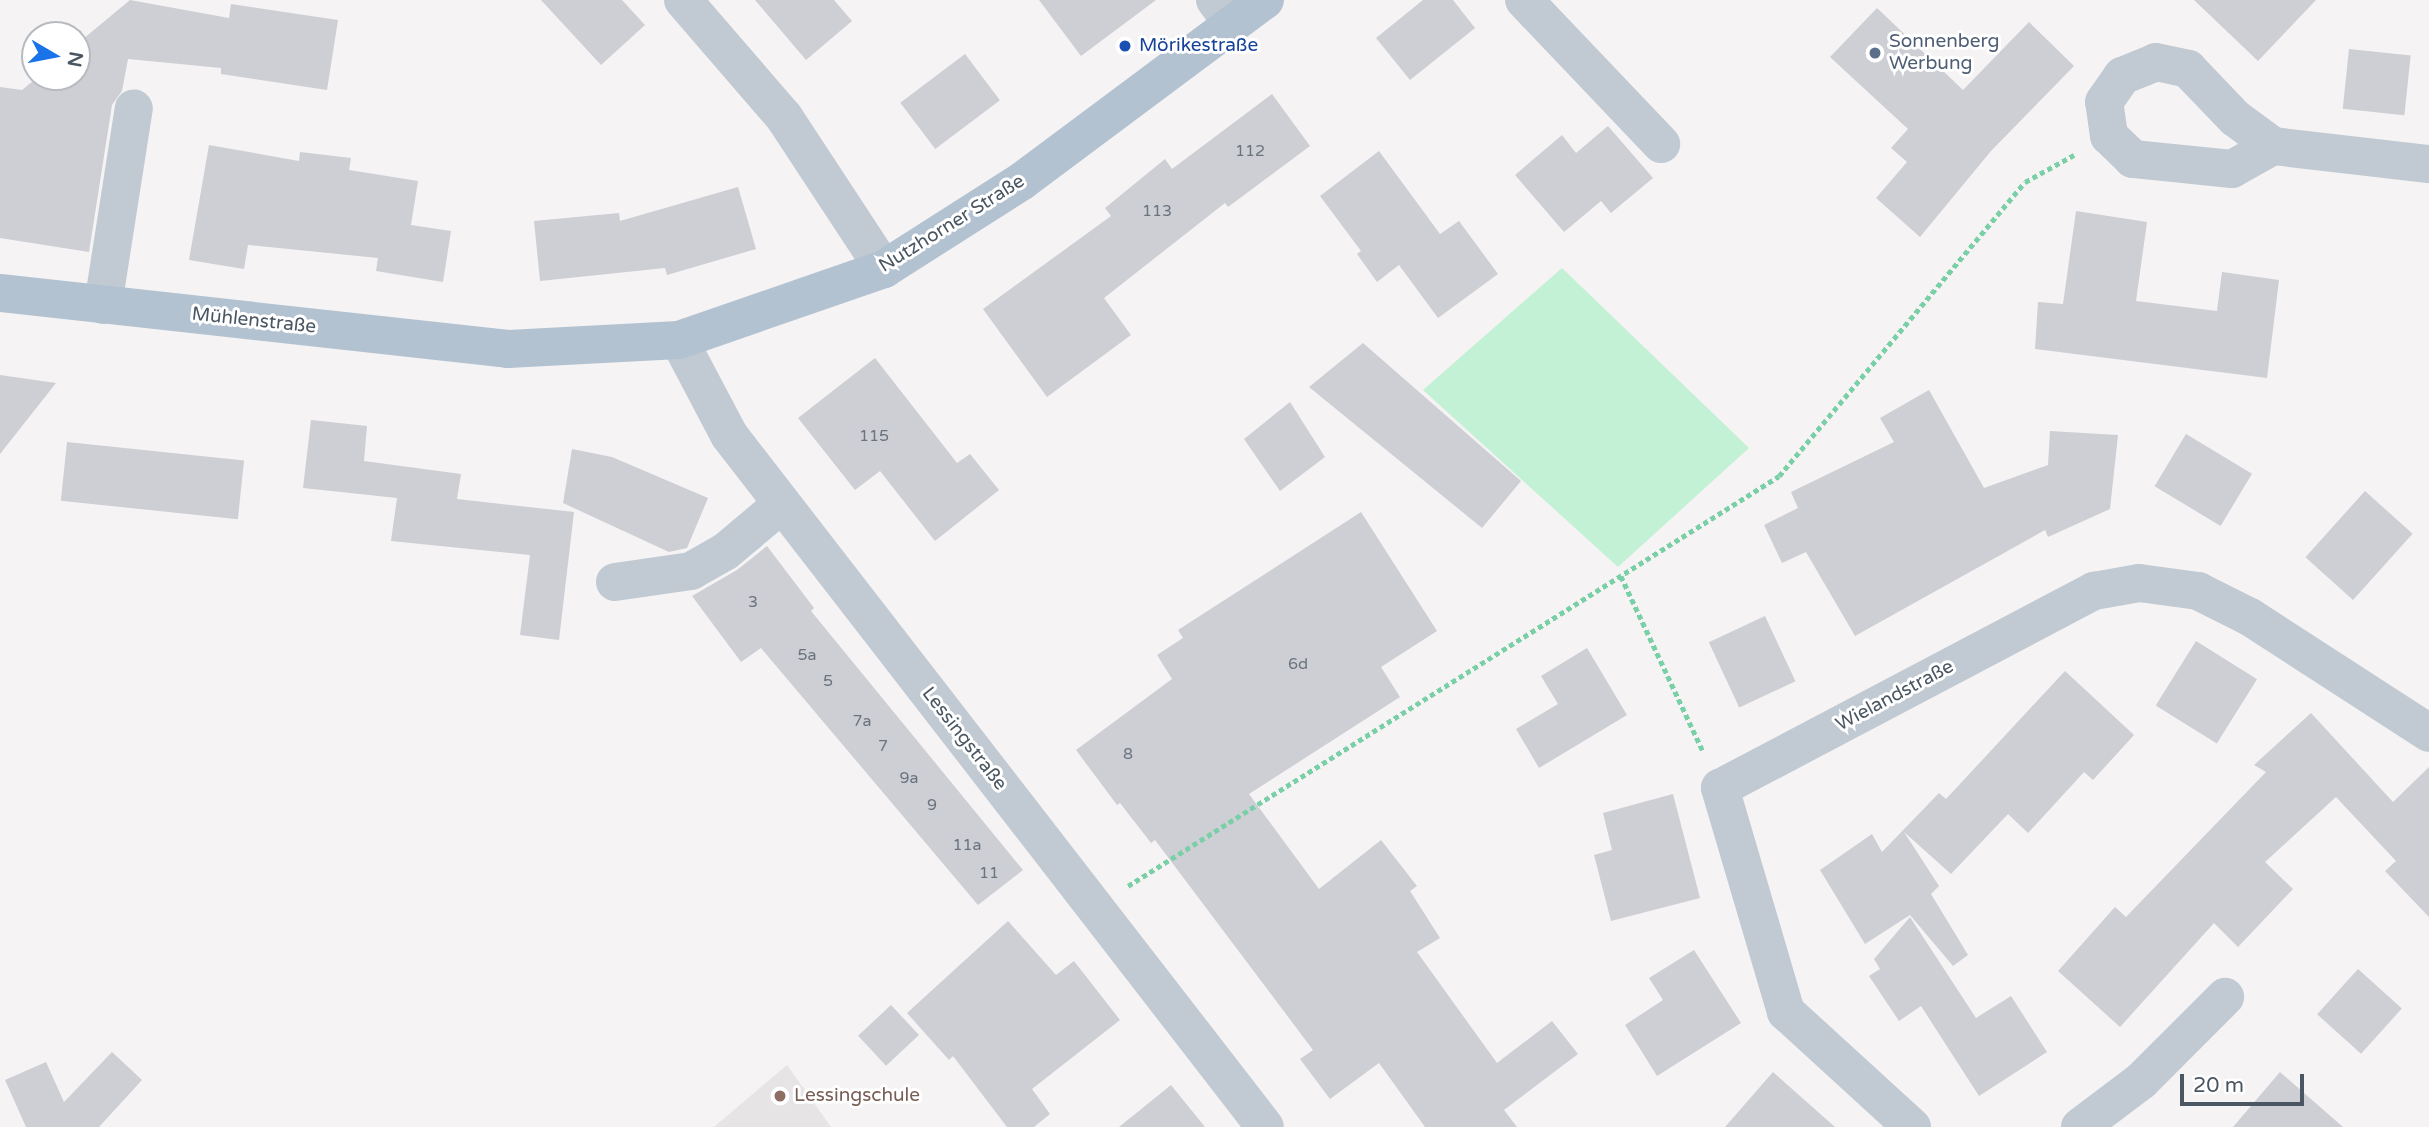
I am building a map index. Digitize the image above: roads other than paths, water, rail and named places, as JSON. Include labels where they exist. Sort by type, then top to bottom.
[{"type":"main road","name":"Nutzhorner Straße","points":[[508,349],[679,340],[884,269],[1022,181],[1224,12],[1265,0]]},
{"type":"main road","name":"Mühlenstraße","points":[[0,293],[508,349]]},
{"type":"street","points":[[683,0],[784,117],[884,269]]},
{"type":"street","points":[[1524,0],[1661,144]]},
{"type":"street","points":[[2273,146],[2232,169],[2133,159],[2109,136],[2104,102],[2122,76],[2156,62],[2188,69],[2235,118],[2273,146],[2429,164]]},
{"type":"street","points":[[103,304],[134,108]]},
{"type":"street","name":"Lessingstraße","points":[[679,340],[729,435],[1265,1127]]},
{"type":"street","points":[[615,582],[691,571],[726,551],[782,504]]},
{"type":"street","name":"Wielandstraße","points":[[1912,1127],[1786,1012],[1720,788],[2094,591],[2139,583],[2198,591],[2250,617],[2429,733]]},
{"type":"street","points":[[2080,1127],[2141,1081],[2225,997]]},
{"type":"place","name":"Mörikestraße","points":[[1125,46]]},
{"type":"place","name":"Sonnenberg Werbung","points":[[1875,53]]},
{"type":"place","name":"Lessingschule","points":[[780,1096]]}]
